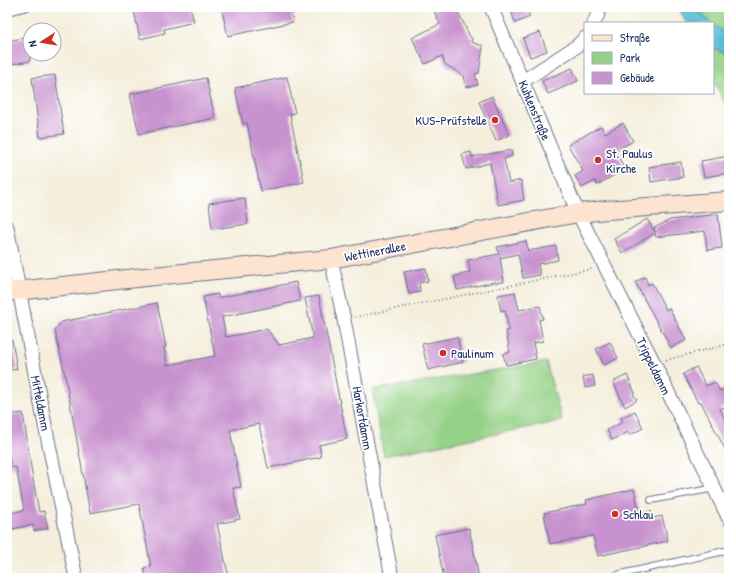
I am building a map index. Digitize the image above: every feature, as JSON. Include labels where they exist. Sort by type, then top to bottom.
[{"type":"street","name":"Kuhlenstraße","points":[[491,7],[578,213]]},
{"type":"street","points":[[594,22],[599,7]]},
{"type":"street","points":[[523,81],[578,46],[584,39]]},
{"type":"street","name":"Wettinerallee","points":[[13,291],[330,259],[578,213],[729,201]]},
{"type":"street","name":"Trippeldamm","points":[[578,213],[654,364],[729,519]]},
{"type":"street","name":"Mitteldamm","points":[[7,227],[13,291],[76,578]]},
{"type":"street","name":"Harkortdamm","points":[[330,259],[344,320],[392,578]]},
{"type":"lane","points":[[7,12],[27,7]]},
{"type":"lane","points":[[651,500],[715,488]]},
{"type":"lane","points":[[618,575],[729,550]]},
{"type":"path","points":[[344,320],[605,266]]},
{"type":"path","points":[[654,364],[729,344]]},
{"type":"green space","points":[[698,7],[729,7],[729,37],[714,25],[714,22],[708,20]]},
{"type":"green space","points":[[714,48],[729,54],[729,112],[714,81]]},
{"type":"green space","points":[[546,362],[562,421],[384,456],[372,390]]},
{"type":"water","points":[[678,7],[698,7],[702,14],[710,22],[686,22]]},
{"type":"water","points":[[714,25],[729,37],[729,54],[714,48]]},
{"type":"building","points":[[133,7],[190,7],[194,22],[164,29],[165,33],[140,39]]},
{"type":"building","points":[[221,7],[290,7],[293,22],[228,36]]},
{"type":"building","points":[[432,7],[456,7],[470,37],[472,38],[471,42],[483,46],[479,73],[475,74],[478,85],[466,87],[464,76],[445,64],[442,56],[425,64],[412,38],[440,24]]},
{"type":"building","points":[[510,7],[526,7],[530,17],[515,23]]},
{"type":"building","points":[[540,32],[547,51],[530,57],[523,38]]},
{"type":"building","points":[[22,38],[22,62],[24,62],[7,65],[7,41]]},
{"type":"building","points":[[572,68],[578,81],[548,94],[542,81]]},
{"type":"building","points":[[55,75],[64,134],[40,137],[32,78]]},
{"type":"building","points":[[287,77],[295,113],[290,114],[304,182],[261,191],[247,123],[243,124],[235,88]]},
{"type":"building","points":[[206,78],[215,118],[139,134],[130,94]]},
{"type":"building","points":[[492,96],[509,135],[496,141],[479,102]]},
{"type":"building","name":"St. Paulus Kirche","points":[[623,123],[633,141],[615,151],[625,169],[597,185],[595,181],[582,188],[575,176],[583,171],[568,145],[601,126],[605,133]]},
{"type":"building","points":[[511,150],[512,156],[504,159],[509,183],[521,180],[524,200],[498,205],[490,163],[466,169],[462,154],[471,152],[472,157]]},
{"type":"building","points":[[729,156],[729,173],[704,177],[701,161]]},
{"type":"building","points":[[681,162],[683,177],[651,182],[649,167]]},
{"type":"building","points":[[245,198],[248,224],[212,229],[209,203]]},
{"type":"building","points":[[718,214],[722,248],[707,250],[705,231],[656,237],[655,233],[622,253],[614,239],[647,219],[655,232],[654,228],[670,220]]},
{"type":"building","points":[[526,241],[528,251],[556,246],[558,260],[538,264],[540,275],[523,278],[518,254],[500,258],[504,282],[495,282],[457,290],[454,277],[470,272],[468,260],[499,254],[497,247]]},
{"type":"building","points":[[426,268],[428,281],[419,283],[420,292],[409,294],[404,272]]},
{"type":"building","points":[[645,277],[648,285],[652,283],[666,310],[669,308],[686,340],[671,348],[635,282]]},
{"type":"building","points":[[296,282],[300,301],[222,317],[226,337],[267,329],[279,345],[313,338],[305,298],[319,296],[347,439],[319,445],[321,457],[268,468],[259,424],[230,430],[241,487],[233,488],[240,519],[217,524],[229,578],[146,578],[144,568],[151,567],[139,504],[90,513],[65,375],[55,331],[61,322],[157,303],[166,347],[164,347],[167,365],[215,356],[203,297],[218,294],[218,298]]},
{"type":"building","points":[[515,292],[519,310],[540,306],[543,319],[539,320],[543,341],[533,343],[536,359],[506,365],[503,354],[510,352],[506,331],[509,331],[505,310],[501,311],[498,295]]},
{"type":"building","name":"Paulinum","points":[[457,337],[463,362],[428,370],[422,344]]},
{"type":"building","points":[[12,340],[17,369],[7,371],[7,341]]},
{"type":"building","points":[[610,342],[618,358],[604,365],[596,349]]},
{"type":"building","points":[[696,367],[706,386],[715,382],[720,391],[725,389],[729,397],[729,405],[720,409],[729,427],[729,457],[701,402],[698,403],[683,374]]},
{"type":"building","points":[[593,375],[595,386],[585,388],[583,377]]},
{"type":"building","points":[[627,375],[635,393],[633,394],[637,400],[625,407],[613,382]]},
{"type":"building","points":[[635,411],[643,428],[630,435],[628,432],[612,440],[607,430],[623,422],[621,418]]},
{"type":"building","points":[[23,413],[39,512],[44,511],[48,528],[34,531],[33,525],[7,530],[7,514],[24,510],[16,467],[11,468],[7,444],[7,415]]},
{"type":"building","points":[[634,489],[640,514],[651,511],[653,518],[662,516],[668,541],[598,556],[593,536],[550,544],[544,513],[587,504],[586,500]]},
{"type":"building","points":[[469,528],[479,578],[444,578],[435,535]]},
{"type":"place","name":"KUS-Prüfstelle","points":[[495,120]]},
{"type":"place","name":"St. Paulus Kirche","points":[[598,160]]},
{"type":"place","name":"Paulinum","points":[[443,353]]},
{"type":"place","name":"Schlau","points":[[615,514]]}]
